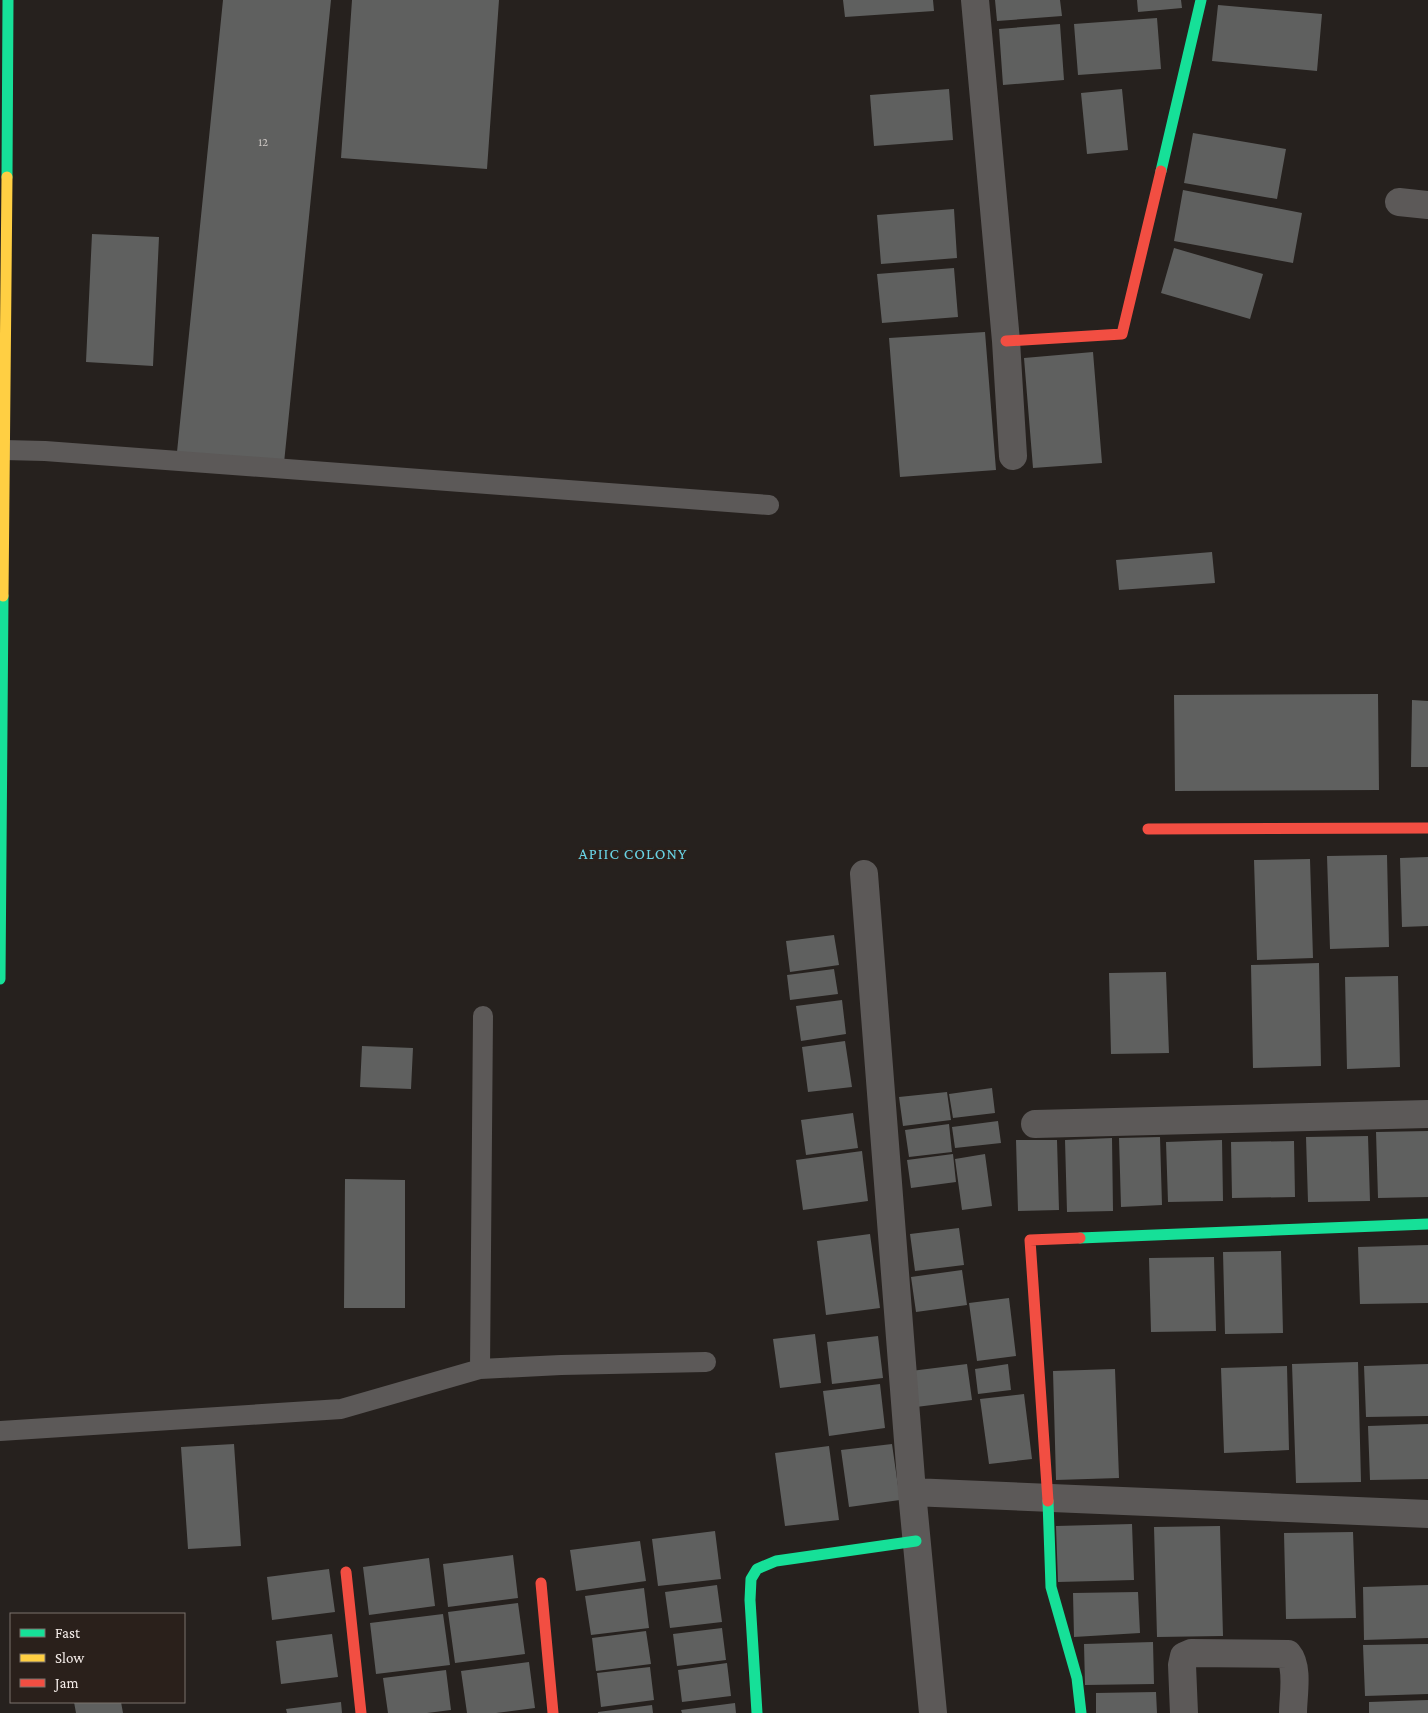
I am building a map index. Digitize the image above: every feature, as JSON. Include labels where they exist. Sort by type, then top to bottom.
[{"type":"street","points":[[0,979],[8,0]]},
{"type":"street","points":[[976,0],[1006,341],[1013,456]]},
{"type":"street","points":[[1006,341],[1122,334],[1201,0]]},
{"type":"street","points":[[1399,202],[1428,205]]},
{"type":"street","points":[[1148,829],[1428,828]]},
{"type":"street","points":[[864,874],[912,1492],[932,1713]]},
{"type":"street","points":[[1035,1124],[1428,1114]]},
{"type":"street","points":[[1081,1713],[1077,1678],[1051,1587],[1048,1498],[1030,1240],[1428,1224]]},
{"type":"street","points":[[912,1492],[1428,1514]]},
{"type":"street","points":[[756,1713],[750,1600],[752,1579],[757,1569],[776,1561],[916,1541]]},
{"type":"street","points":[[346,1572],[361,1713]]},
{"type":"street","points":[[541,1583],[553,1713]]},
{"type":"street","points":[[1184,1713],[1182,1665],[1184,1656],[1191,1653],[1210,1653],[1288,1654],[1292,1659],[1294,1668],[1293,1713]]},
{"type":"lane","points":[[4,450],[769,505]]},
{"type":"lane","points":[[480,1369],[483,1016]]},
{"type":"lane","points":[[0,1431],[341,1409],[480,1369],[706,1362]]},
{"type":"building","points":[[223,0],[331,0],[284,463],[177,452]]},
{"type":"building","points":[[352,0],[499,0],[487,169],[341,158]]},
{"type":"building","points":[[843,0],[933,0],[934,11],[845,17]]},
{"type":"building","points":[[995,0],[1060,0],[1062,16],[997,21]]},
{"type":"building","points":[[1137,0],[1181,0],[1182,8],[1138,12]]},
{"type":"building","points":[[1218,5],[1322,14],[1317,71],[1212,61]]},
{"type":"building","points":[[1157,18],[1161,69],[1078,75],[1074,24]]},
{"type":"building","points":[[1060,24],[1064,80],[1003,85],[999,29]]},
{"type":"building","points":[[949,89],[953,140],[874,146],[870,95]]},
{"type":"building","points":[[1122,89],[1128,150],[1087,154],[1081,93]]},
{"type":"building","points":[[1193,133],[1286,149],[1277,199],[1184,183]]},
{"type":"building","points":[[1183,190],[1302,213],[1293,263],[1174,241]]},
{"type":"building","points":[[954,209],[957,258],[881,264],[877,215]]},
{"type":"building","points":[[92,234],[159,237],[153,366],[86,362]]},
{"type":"building","points":[[1174,248],[1263,274],[1250,319],[1161,293]]},
{"type":"building","points":[[954,268],[958,317],[882,323],[877,274]]},
{"type":"building","points":[[985,332],[996,470],[900,477],[889,338]]},
{"type":"building","points":[[1093,352],[1102,463],[1033,468],[1024,358]]},
{"type":"building","points":[[1212,552],[1215,583],[1119,590],[1116,560]]},
{"type":"building","points":[[1378,694],[1379,790],[1175,791],[1174,695]]},
{"type":"building","points":[[1412,700],[1428,701],[1428,767],[1411,767]]},
{"type":"building","points":[[1387,855],[1389,947],[1330,949],[1327,856]]},
{"type":"building","points":[[1428,857],[1428,926],[1402,927],[1400,858]]},
{"type":"building","points":[[1310,859],[1313,958],[1257,960],[1254,860]]},
{"type":"building","points":[[834,935],[839,965],[790,972],[786,941]]},
{"type":"building","points":[[1319,963],[1321,1066],[1253,1068],[1251,965]]},
{"type":"building","points":[[834,969],[838,994],[790,1000],[787,975]]},
{"type":"building","points":[[1166,972],[1169,1053],[1111,1054],[1109,973]]},
{"type":"building","points":[[1398,976],[1400,1067],[1347,1069],[1345,977]]},
{"type":"building","points":[[842,1000],[846,1034],[801,1041],[796,1006]]},
{"type":"building","points":[[845,1041],[852,1087],[808,1092],[802,1047]]},
{"type":"building","points":[[362,1046],[413,1048],[411,1089],[360,1087]]},
{"type":"building","points":[[992,1088],[995,1113],[953,1118],[949,1094]]},
{"type":"building","points":[[947,1092],[951,1120],[903,1126],[899,1097]]},
{"type":"building","points":[[853,1113],[858,1148],[806,1155],[801,1120]]},
{"type":"building","points":[[998,1121],[1001,1143],[955,1148],[952,1127]]},
{"type":"building","points":[[949,1124],[952,1152],[909,1157],[905,1130]]},
{"type":"building","points":[[1428,1131],[1428,1197],[1378,1198],[1376,1132]]},
{"type":"building","points":[[1368,1136],[1370,1201],[1308,1202],[1306,1137]]},
{"type":"building","points":[[1160,1137],[1162,1205],[1121,1207],[1119,1138]]},
{"type":"building","points":[[1112,1138],[1113,1211],[1067,1212],[1065,1140]]},
{"type":"building","points":[[1016,1140],[1057,1140],[1059,1210],[1018,1211]]},
{"type":"building","points":[[1222,1140],[1223,1201],[1168,1202],[1166,1142]]},
{"type":"building","points":[[1294,1141],[1295,1197],[1232,1198],[1231,1142]]},
{"type":"building","points":[[862,1151],[868,1201],[803,1210],[796,1160]]},
{"type":"building","points":[[953,1154],[956,1182],[911,1188],[907,1160]]},
{"type":"building","points":[[985,1154],[992,1206],[962,1210],[955,1159]]},
{"type":"building","points":[[345,1179],[405,1180],[405,1308],[344,1308]]},
{"type":"building","points":[[959,1228],[964,1265],[915,1271],[910,1234]]},
{"type":"building","points":[[870,1234],[880,1308],[826,1315],[817,1241]]},
{"type":"building","points":[[1428,1245],[1428,1303],[1360,1304],[1358,1247]]},
{"type":"building","points":[[1281,1251],[1283,1333],[1225,1334],[1223,1252]]},
{"type":"building","points":[[1214,1257],[1216,1331],[1151,1332],[1149,1258]]},
{"type":"building","points":[[962,1270],[967,1305],[916,1312],[911,1277]]},
{"type":"building","points":[[1009,1298],[1016,1356],[977,1361],[969,1303]]},
{"type":"building","points":[[815,1334],[821,1383],[780,1388],[773,1339]]},
{"type":"building","points":[[878,1336],[883,1378],[832,1384],[827,1342]]},
{"type":"building","points":[[1358,1362],[1361,1482],[1296,1483],[1292,1364]]},
{"type":"building","points":[[967,1364],[972,1400],[916,1407],[911,1371]]},
{"type":"building","points":[[1008,1364],[1011,1390],[978,1394],[975,1369]]},
{"type":"building","points":[[1428,1364],[1428,1416],[1366,1417],[1364,1366]]},
{"type":"building","points":[[1287,1366],[1289,1450],[1224,1453],[1221,1368]]},
{"type":"building","points":[[1115,1369],[1119,1478],[1056,1480],[1053,1371]]},
{"type":"building","points":[[880,1384],[885,1428],[829,1436],[823,1391]]},
{"type":"building","points":[[1024,1394],[1032,1459],[989,1464],[980,1399]]},
{"type":"building","points":[[1428,1424],[1428,1479],[1370,1480],[1368,1426]]},
{"type":"building","points":[[234,1444],[241,1546],[188,1549],[181,1447]]},
{"type":"building","points":[[892,1444],[900,1500],[849,1507],[841,1450]]},
{"type":"building","points":[[829,1446],[839,1520],[785,1526],[775,1453]]},
{"type":"building","points":[[1132,1524],[1134,1580],[1058,1582],[1056,1526]]},
{"type":"building","points":[[1220,1526],[1223,1636],[1157,1637],[1154,1527]]},
{"type":"building","points":[[715,1531],[721,1579],[658,1586],[652,1539]]},
{"type":"building","points":[[1353,1532],[1356,1618],[1286,1619],[1284,1533]]},
{"type":"building","points":[[640,1541],[646,1581],[576,1591],[570,1550]]},
{"type":"building","points":[[513,1555],[518,1598],[448,1607],[443,1564]]},
{"type":"building","points":[[429,1558],[435,1606],[369,1615],[363,1567]]},
{"type":"building","points":[[329,1569],[335,1612],[272,1620],[267,1577]]},
{"type":"building","points":[[717,1585],[722,1622],[670,1628],[665,1592]]},
{"type":"building","points":[[1428,1585],[1428,1638],[1364,1640],[1363,1587]]},
{"type":"building","points":[[644,1588],[649,1628],[591,1635],[585,1596]]},
{"type":"building","points":[[1138,1592],[1140,1633],[1074,1637],[1073,1593]]},
{"type":"building","points":[[518,1603],[525,1654],[455,1663],[448,1612]]},
{"type":"building","points":[[443,1614],[450,1665],[376,1674],[370,1623]]},
{"type":"building","points":[[722,1628],[726,1660],[677,1666],[673,1634]]},
{"type":"building","points":[[646,1631],[651,1664],[596,1671],[592,1638]]},
{"type":"building","points":[[332,1634],[338,1677],[281,1684],[276,1641]]},
{"type":"building","points":[[1153,1642],[1154,1684],[1085,1685],[1084,1644]]},
{"type":"building","points":[[1428,1644],[1428,1694],[1365,1696],[1363,1645]]},
{"type":"building","points":[[529,1662],[535,1708],[496,1713],[467,1713],[461,1671]]},
{"type":"building","points":[[727,1663],[731,1696],[682,1702],[678,1670]]},
{"type":"building","points":[[650,1667],[654,1700],[601,1707],[597,1673]]},
{"type":"building","points":[[446,1670],[451,1710],[427,1713],[388,1713],[383,1678]]},
{"type":"building","points":[[1156,1692],[1157,1713],[1096,1713],[1096,1693]]},
{"type":"building","points":[[1428,1700],[1428,1713],[1369,1713],[1369,1702]]},
{"type":"building","points":[[341,1702],[342,1713],[287,1713],[286,1709]]},
{"type":"building","points":[[74,1703],[121,1703],[123,1713],[76,1713]]},
{"type":"building","points":[[735,1703],[736,1713],[682,1713],[681,1710]]},
{"type":"building","points":[[652,1705],[653,1713],[598,1713],[598,1712]]},
{"type":"traffic: fast","points":[[7,177],[8,0]]},
{"type":"traffic: fast","points":[[1161,171],[1201,0]]},
{"type":"traffic: fast","points":[[0,979],[3,596]]},
{"type":"traffic: fast","points":[[1080,1238],[1428,1224]]},
{"type":"traffic: fast","points":[[1048,1501],[1051,1587],[1077,1678],[1081,1713]]},
{"type":"traffic: fast","points":[[757,1713],[750,1600],[751,1579],[757,1569],[776,1561],[916,1541]]},
{"type":"traffic: slow","points":[[3,596],[7,177]]},
{"type":"traffic: jam","points":[[1006,341],[1122,334],[1161,171]]},
{"type":"traffic: jam","points":[[1148,829],[1428,828]]},
{"type":"traffic: jam","points":[[1048,1501],[1030,1240],[1080,1238]]},
{"type":"traffic: jam","points":[[346,1572],[361,1713]]},
{"type":"traffic: jam","points":[[541,1583],[553,1713]]},
{"type":"district","name":"APIIC COLONY","points":[[633,853]]}]
